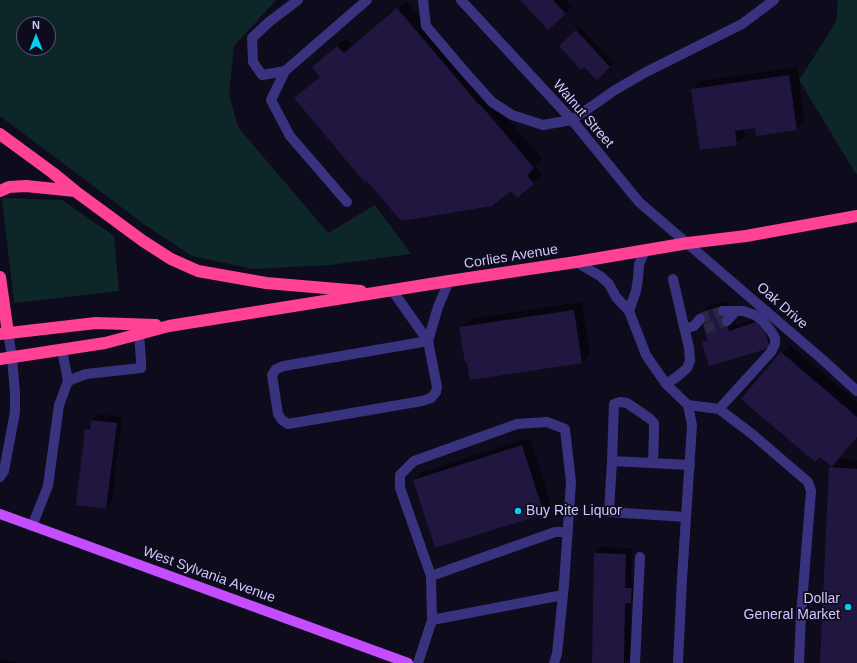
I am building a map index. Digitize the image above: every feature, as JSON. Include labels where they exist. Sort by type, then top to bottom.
[{"type":"highway","points":[[0,134],[143,241],[171,259],[198,272],[266,283],[380,292]]},
{"type":"highway","points":[[0,191],[9,187],[26,186],[75,191]]},
{"type":"highway","name":"Corlies Avenue","points":[[169,326],[688,243],[746,236],[857,216]]},
{"type":"highway","points":[[0,277],[4,333],[96,324],[169,326]]},
{"type":"highway","points":[[0,359],[105,343],[169,326]]},
{"type":"main road","name":"West Sylvania Avenue","points":[[0,514],[408,663]]},
{"type":"street","points":[[285,71],[262,75],[253,62],[252,38],[269,22],[298,0]]},
{"type":"street","points":[[348,202],[290,136],[271,100],[285,71],[367,0]]},
{"type":"street","points":[[423,0],[426,26],[466,74],[492,102],[512,115],[543,125],[572,120],[615,90],[646,72],[742,24],[774,0]]},
{"type":"street","name":"Walnut Street","points":[[461,0],[572,120],[639,202],[688,243]]},
{"type":"street","name":"Oak Drive","points":[[688,243],[857,391]]},
{"type":"street","points":[[629,311],[637,285],[639,264],[645,251]]},
{"type":"street","points":[[576,262],[600,276],[609,284],[616,297],[629,311],[646,355],[666,384],[688,406],[692,425],[678,663]]},
{"type":"street","points":[[666,384],[687,368],[690,361],[689,348],[693,325],[673,279]]},
{"type":"street","points":[[428,341],[438,307],[449,281]]},
{"type":"street","points":[[392,290],[428,341],[437,387],[436,392],[431,398],[422,401],[288,424],[282,420],[278,414],[272,375],[276,369],[284,366],[428,341]]},
{"type":"street","points":[[719,409],[771,352],[775,344],[775,338],[763,321],[748,312],[723,310]]},
{"type":"street","points":[[727,321],[736,311]]},
{"type":"street","points":[[693,325],[705,329]]},
{"type":"street","points":[[0,477],[4,471],[14,412],[15,393],[12,357],[4,333]]},
{"type":"street","points":[[68,381],[86,374],[141,368],[139,334]]},
{"type":"street","points":[[32,526],[48,486],[59,405],[68,381],[62,350]]},
{"type":"street","points":[[653,463],[654,423],[627,403],[620,402],[614,404],[608,512],[686,517]]},
{"type":"street","points":[[688,406],[719,409],[752,434],[808,482],[811,491],[801,615],[799,663]]},
{"type":"street","points":[[418,663],[432,620],[431,576],[400,488],[400,475],[414,461],[517,424],[547,422],[565,428],[571,482],[563,595],[557,654],[554,663]]},
{"type":"street","points":[[612,460],[690,465]]},
{"type":"street","points":[[431,576],[555,532],[568,532]]},
{"type":"street","points":[[635,663],[640,557]]},
{"type":"street","points":[[432,620],[563,595]]},
{"type":"green space","points":[[0,0],[276,0],[234,46],[229,94],[238,127],[328,233],[375,205],[411,254],[330,265],[253,269],[192,256],[145,225],[0,116]]},
{"type":"green space","points":[[838,0],[857,0],[856,174],[799,80],[836,22]]},
{"type":"green space","points":[[2,198],[62,200],[114,236],[119,291],[14,303]]},
{"type":"building","points":[[520,0],[553,0],[566,14],[548,30]]},
{"type":"building","points":[[397,8],[534,168],[527,175],[534,184],[517,198],[511,191],[492,206],[401,221],[365,179],[366,184],[294,98],[320,77],[312,67],[337,46],[344,53]]},
{"type":"building","points":[[576,30],[610,67],[597,80],[584,67],[581,70],[559,46]]},
{"type":"building","points":[[789,75],[797,130],[756,136],[755,128],[735,131],[737,145],[700,150],[691,89]]},
{"type":"building","points":[[722,306],[729,331],[762,320],[770,348],[709,366],[702,342],[707,340],[700,312]]},
{"type":"building","points":[[574,310],[582,363],[470,380],[467,362],[465,363],[459,327]]},
{"type":"building","points":[[781,352],[857,417],[857,437],[832,467],[820,457],[815,462],[741,399]]},
{"type":"building","points":[[91,420],[117,423],[106,509],[76,505],[85,429],[90,429]]},
{"type":"building","points":[[522,445],[544,514],[435,548],[413,480]]},
{"type":"building","points":[[829,467],[857,469],[857,663],[820,663]]},
{"type":"building","points":[[594,553],[626,554],[625,588],[632,588],[631,603],[625,603],[624,663],[592,663]]},
{"type":"tunnel","points":[[700,319],[723,311]]},
{"type":"tunnel","points":[[705,329],[727,321]]},
{"type":"place","name":"Buy Rite Liquor","points":[[518,511]]},
{"type":"place","name":"Dollar General Market","points":[[848,607]]}]
